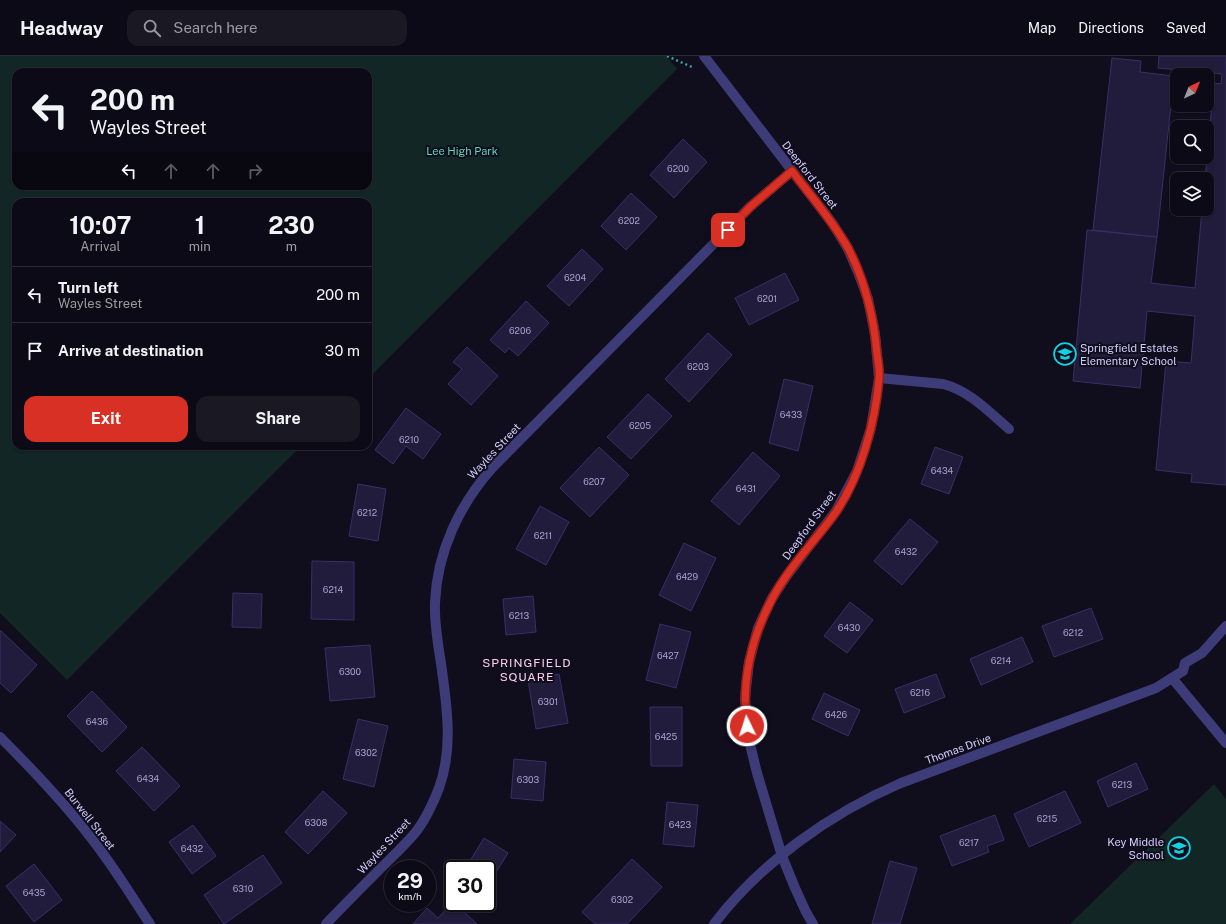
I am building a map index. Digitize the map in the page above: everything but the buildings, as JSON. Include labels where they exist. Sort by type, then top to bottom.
[{"type":"street","name":"Deepford Street","points":[[704,56],[833,224],[848,249],[858,272],[868,299],[875,334],[879,378],[871,428],[858,471],[836,511],[788,574],[772,598],[758,628],[749,662],[745,698],[748,736],[757,774],[782,856],[795,888],[813,924]]},
{"type":"street","name":"Wayles Street","points":[[326,924],[415,833],[432,805],[439,788],[447,752],[448,713],[436,624],[436,586],[447,540],[470,495],[493,466],[750,207],[792,171]]},
{"type":"street","points":[[879,378],[943,384],[953,387],[971,397],[1009,429]]},
{"type":"street","name":"Thomas Drive","points":[[714,924],[724,910],[754,880],[807,836],[834,818],[878,793],[901,783],[1156,688],[1182,671],[1185,663],[1202,653],[1226,626]]},
{"type":"street","points":[[1172,678],[1226,743]]},
{"type":"street","name":"Burwell Street","points":[[0,737],[49,787],[89,834],[119,876],[150,924]]},
{"type":"green space","name":"Lee High Park","points":[[0,56],[666,56],[677,69],[372,375],[372,198],[12,198],[12,450],[297,450],[67,680],[0,613]]},
{"type":"green space","name":"Key Middle School","points":[[1214,784],[1226,799],[1226,924],[1070,924]]},
{"type":"place","name":"Springfield Estates Elementary School","points":[[1065,354]]},
{"type":"place","name":"Key Middle School","points":[[1179,848]]},
{"type":"district","name":"SPRINGFIELD SQUARE","points":[[527,670]]},
{"type":"route","points":[[728,230],[750,207],[792,171],[833,224],[848,249],[858,272],[868,299],[875,334],[879,378],[871,428],[858,471],[836,511],[788,574],[772,598],[758,628],[749,662],[745,698],[747,726]]}]
